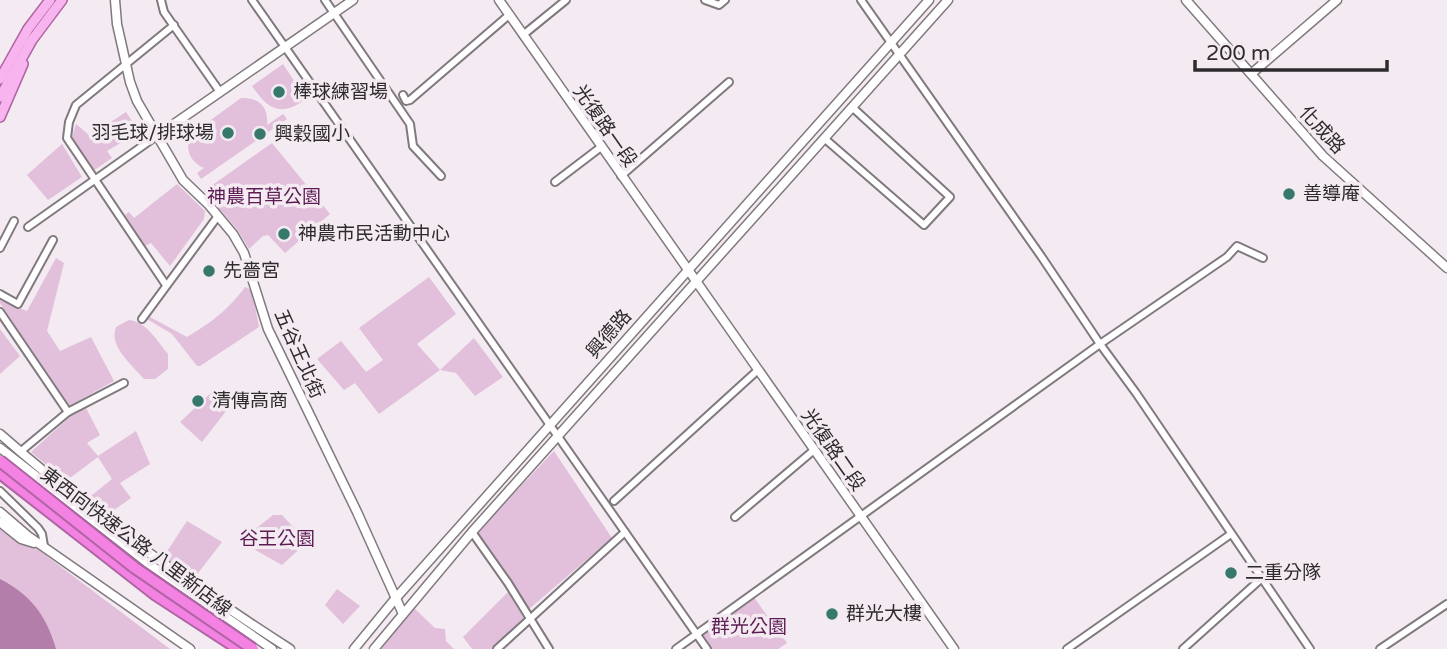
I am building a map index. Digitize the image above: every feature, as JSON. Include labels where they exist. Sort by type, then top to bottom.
[{"type":"highway","name":"東西向快速公路 八里新店線","points":[[0,461],[135,568],[253,649]]},
{"type":"highway","name":"東西向快速公路 八里新店線","points":[[0,472],[156,595],[238,649]]},
{"type":"main road","points":[[0,70],[50,0]]},
{"type":"main road","points":[[0,97],[33,40],[62,0]]},
{"type":"main road","points":[[0,117],[33,40]]},
{"type":"main road","points":[[0,79],[19,45]]},
{"type":"street","name":"五谷王北街","points":[[115,0],[117,24],[135,97],[183,180],[218,216],[244,253],[268,329],[403,614]]},
{"type":"street","points":[[161,0],[164,12],[220,92]]},
{"type":"street","points":[[253,0],[707,649]]},
{"type":"street","points":[[325,0],[410,124],[413,146],[441,176]]},
{"type":"street","points":[[28,227],[353,0]]},
{"type":"street","name":"光復路一段","points":[[499,0],[686,270]]},
{"type":"street","points":[[523,35],[566,0]]},
{"type":"street","points":[[705,0],[719,5],[725,0]]},
{"type":"street","points":[[861,0],[1136,393],[1310,649]]},
{"type":"street","name":"興德路","points":[[354,649],[395,599],[686,270],[929,0]]},
{"type":"street","name":"興德路","points":[[374,649],[472,532],[948,0]]},
{"type":"street","name":"化成路","points":[[1186,0],[1323,156],[1447,268]]},
{"type":"street","points":[[1251,74],[1337,0]]},
{"type":"street","points":[[403,95],[406,101],[410,100],[509,15]]},
{"type":"street","points":[[166,285],[67,138],[69,122],[76,105],[174,25]]},
{"type":"street","points":[[621,176],[729,82]]},
{"type":"street","points":[[824,138],[924,226],[950,197],[852,107]]},
{"type":"street","points":[[555,182],[601,147]]},
{"type":"street","points":[[142,319],[218,216]]},
{"type":"street","points":[[0,248],[14,221]]},
{"type":"street","points":[[0,294],[18,304],[53,240]]},
{"type":"street","points":[[676,649],[1227,257],[1237,246],[1263,258]]},
{"type":"street","name":"光復路二段","points":[[686,270],[954,649]]},
{"type":"street","points":[[0,312],[68,412]]},
{"type":"street","points":[[614,501],[758,370]]},
{"type":"street","points":[[20,452],[68,412],[124,383]]},
{"type":"street","points":[[0,435],[82,502],[290,649]]},
{"type":"street","points":[[0,448],[75,509],[205,604],[272,649]]},
{"type":"street","points":[[735,517],[814,450]]},
{"type":"street","points":[[0,472],[63,521],[82,502]]},
{"type":"street","points":[[0,491],[38,528],[44,546]]},
{"type":"street","points":[[0,512],[190,649]]},
{"type":"street","points":[[0,522],[21,540],[44,546]]},
{"type":"street","points":[[472,532],[549,649]]},
{"type":"street","points":[[497,649],[625,532]]},
{"type":"street","points":[[1067,649],[1231,534]]},
{"type":"street","points":[[1183,649],[1262,578]]},
{"type":"street","points":[[1380,649],[1447,604]]},
{"type":"green space","name":"棒球練習場","points":[[283,64],[306,99],[282,109],[264,101],[252,86]]},
{"type":"green space","points":[[241,98],[253,99],[262,104],[267,125],[283,114],[287,119],[201,179],[197,173],[204,168],[190,155],[190,135]]},
{"type":"green space","points":[[126,112],[139,132],[107,151],[112,158],[93,171],[72,138],[76,124],[90,136]]},
{"type":"green space","name":"神農百草公園","points":[[272,143],[330,214],[285,253],[268,235],[263,236],[249,249],[237,229],[204,191]]},
{"type":"green space","points":[[62,144],[82,177],[48,200],[27,175]]},
{"type":"green space","points":[[177,184],[205,211],[204,219],[170,266],[151,243],[145,246],[125,215],[129,212],[134,218]]},
{"type":"green space","points":[[56,258],[64,263],[47,331],[60,351],[91,337],[114,381],[69,406],[0,303],[0,300],[27,311]]},
{"type":"green space","points":[[429,277],[456,314],[417,344],[440,370],[379,414],[355,383],[344,390],[317,359],[341,341],[366,372],[383,360],[359,328]]},
{"type":"green space","points":[[245,287],[252,290],[259,327],[200,366],[197,366],[172,334],[147,319],[150,317],[187,337],[219,315]]},
{"type":"green space","points":[[129,320],[146,328],[168,354],[168,369],[155,379],[144,379],[118,348],[114,334],[116,327]]},
{"type":"green space","points":[[0,329],[20,356],[0,374]]},
{"type":"green space","points":[[474,338],[503,377],[475,396],[456,373],[440,370]]},
{"type":"green space","points":[[213,391],[230,406],[202,442],[180,422]]},
{"type":"green space","points":[[86,408],[100,435],[87,443],[98,456],[136,431],[150,464],[120,483],[131,498],[104,517],[86,500],[112,479],[98,457],[66,481],[31,452],[72,415]]},
{"type":"green space","points":[[554,451],[612,538],[529,609],[477,532]]},
{"type":"green space","name":"谷王公園","points":[[273,515],[282,515],[307,542],[282,565],[248,546],[245,537]]},
{"type":"green space","points":[[0,521],[170,649],[0,649]]},
{"type":"green space","points":[[187,521],[222,542],[192,581],[162,559]]},
{"type":"green space","points":[[337,589],[360,606],[343,624],[325,605]]},
{"type":"green space","points":[[508,592],[525,620],[492,649],[472,649],[463,637]]},
{"type":"green space","name":"群光公園","points":[[753,596],[787,643],[778,649],[711,649],[701,635]]},
{"type":"green space","points":[[414,608],[435,628],[445,629],[446,641],[454,649],[381,649]]},
{"type":"shaded area","points":[[0,579],[36,607],[56,649],[0,649]]},
{"type":"place","name":"棒球練習場","points":[[279,92]]},
{"type":"place","name":"羽毛球/排球場","points":[[228,133]]},
{"type":"place","name":"興穀國小","points":[[260,134]]},
{"type":"place","name":"善導庵","points":[[1289,194]]},
{"type":"place","name":"神農市民活動中心","points":[[284,234]]},
{"type":"place","name":"先嗇宮","points":[[209,271]]},
{"type":"place","name":"清傳高商","points":[[198,401]]},
{"type":"place","name":"二重分隊","points":[[1231,573]]},
{"type":"place","name":"群光大樓","points":[[832,614]]}]
